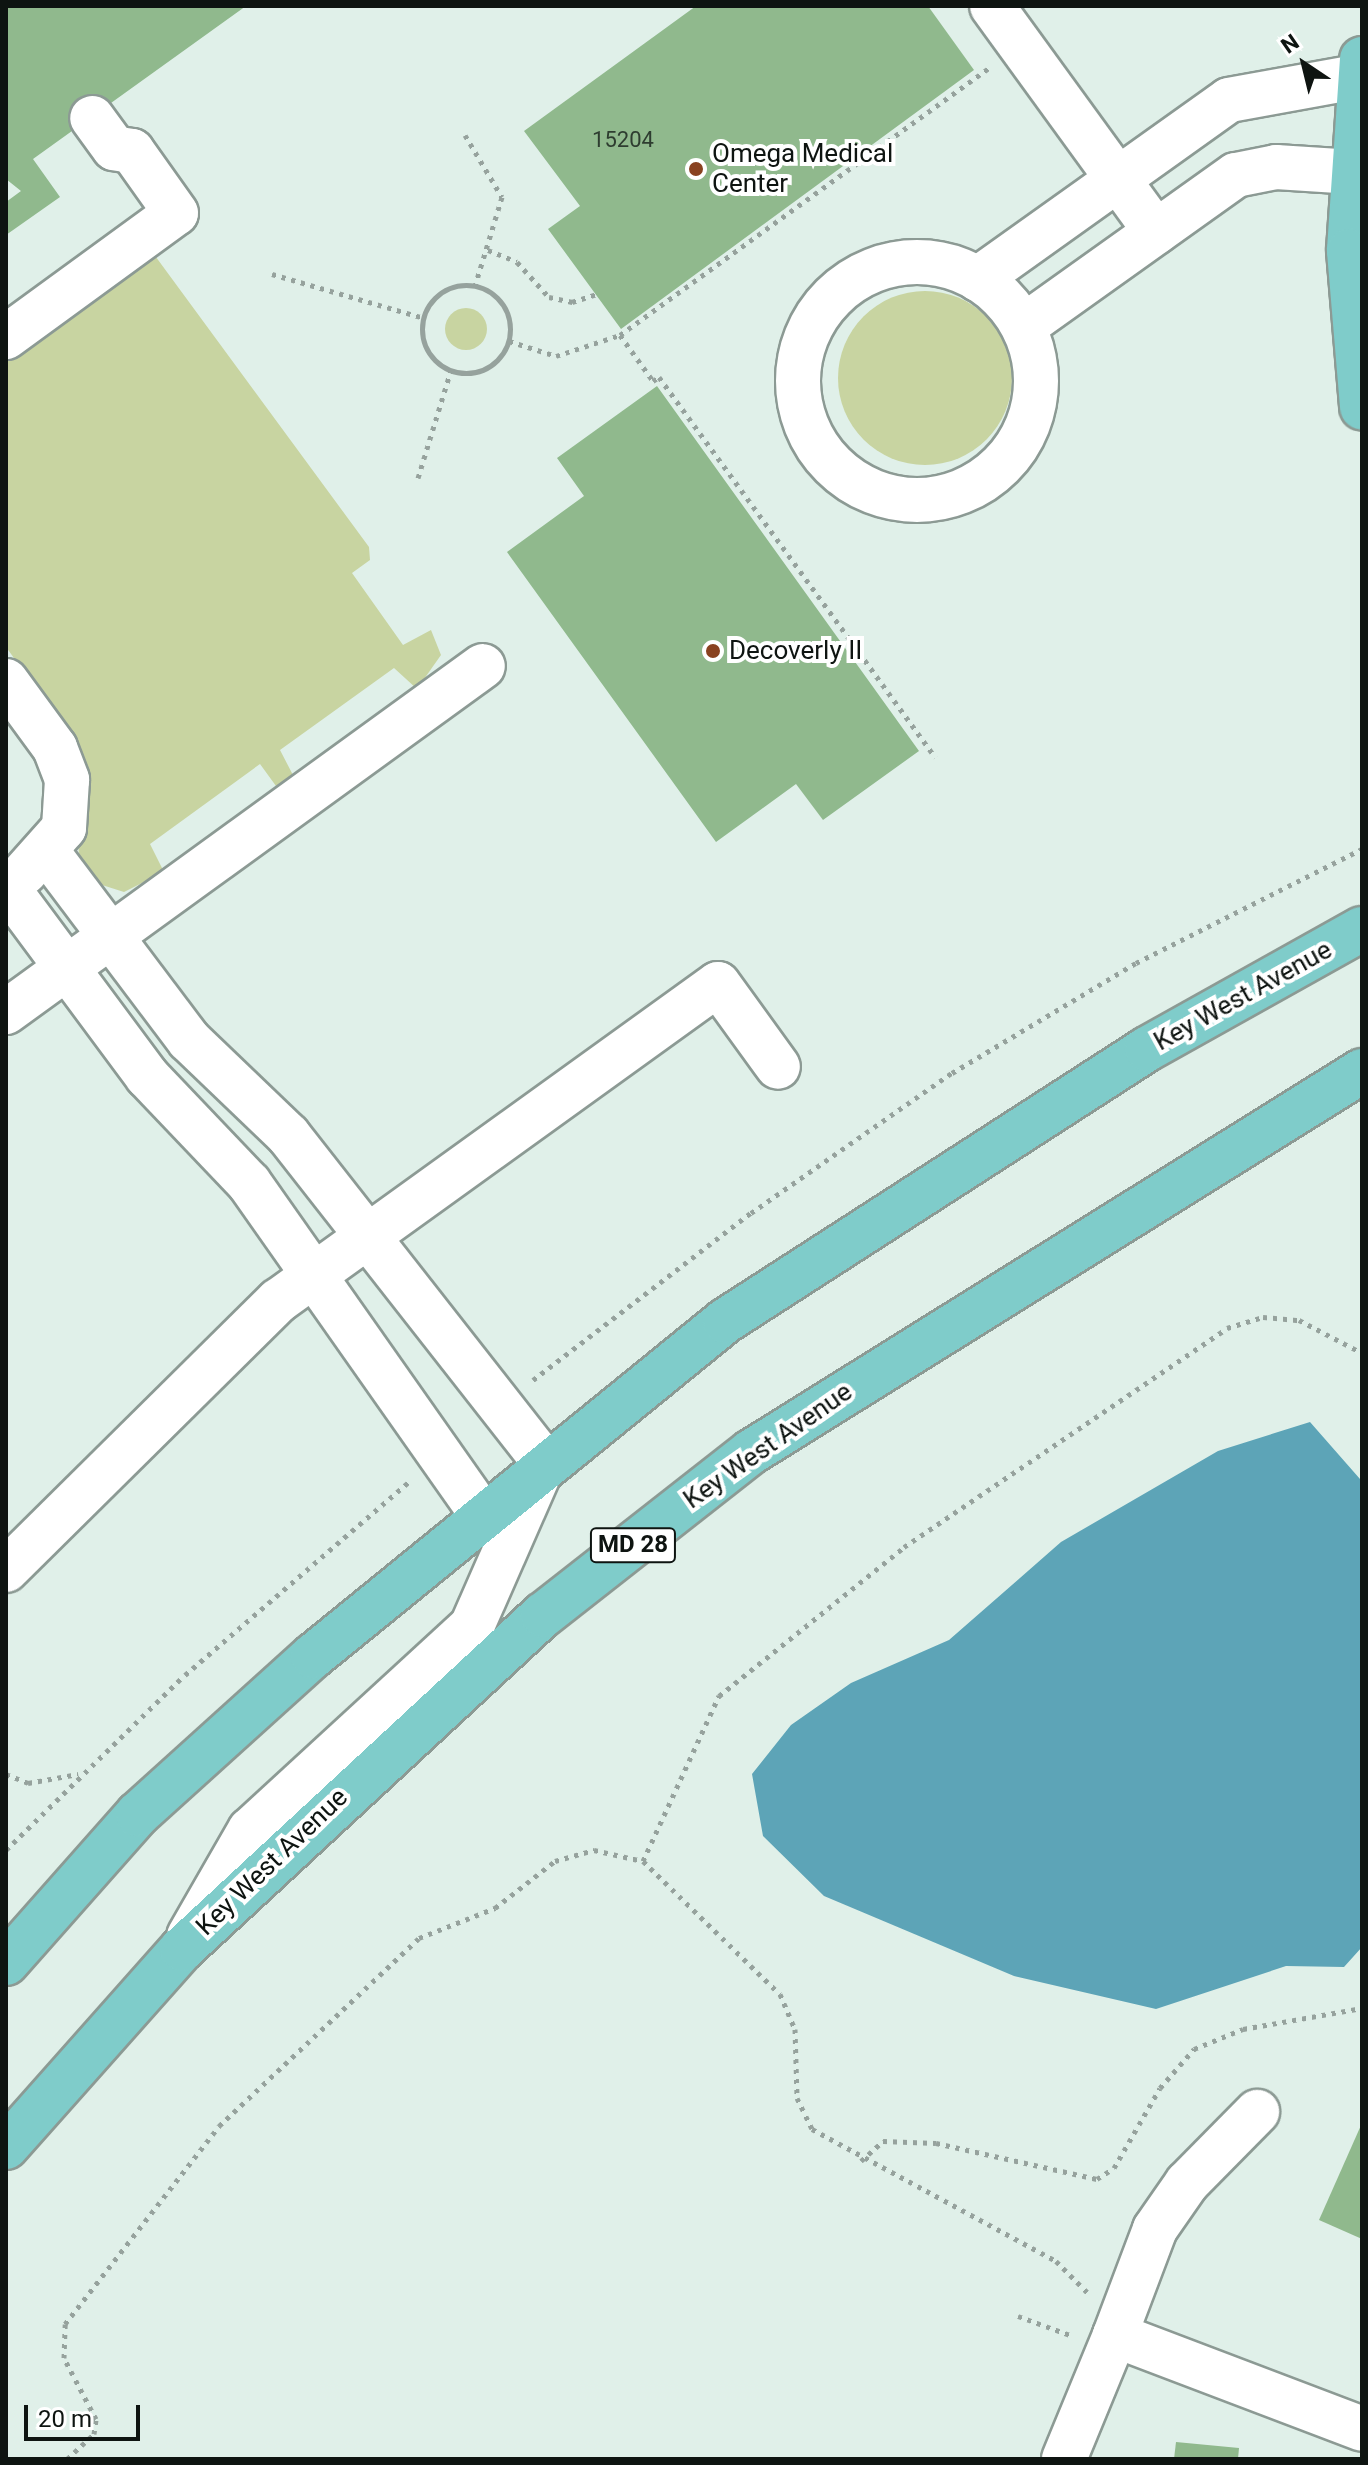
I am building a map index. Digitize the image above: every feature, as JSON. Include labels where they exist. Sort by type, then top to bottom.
[{"type":"main road","points":[[1361,67],[1354,172],[1352,343],[1362,407]]},
{"type":"main road","name":"Key West Avenue","points":[[6,1963],[138,1814],[481,1513],[725,1321],[1147,1049],[1356,928]]},
{"type":"main road","name":"Key West Avenue","points":[[6,2147],[182,1949],[543,1615],[751,1452],[1362,1071]]},
{"type":"lane","points":[[992,6],[1156,232]]},
{"type":"lane","points":[[978,279],[1117,176],[1229,100],[1361,67]]},
{"type":"lane","points":[[6,337],[176,213],[132,151],[136,132],[103,109]]},
{"type":"lane","points":[[1024,326],[1236,175],[1260,168],[1354,172]]},
{"type":"lane","points":[[928,262],[978,279],[1024,326],[1036,363],[1036,399],[1024,435],[998,470],[962,493],[922,501],[858,486],[829,463],[807,428],[798,383],[804,343],[823,307],[850,282],[889,265],[928,262]]},
{"type":"lane","points":[[6,1012],[483,666]]},
{"type":"lane","points":[[6,681],[55,748],[67,780],[64,828],[48,853],[6,884],[147,1076],[249,1183],[481,1513]]},
{"type":"lane","points":[[48,853],[189,1040],[288,1135],[544,1462],[472,1626],[250,1830],[182,1949]]},
{"type":"lane","points":[[6,1570],[313,1274],[718,984],[778,1067]]},
{"type":"lane","points":[[1064,2459],[1095,2330],[1155,2229],[1187,2183],[1257,2112]]},
{"type":"lane","points":[[1095,2330],[1362,2429]]},
{"type":"path","points":[[509,341],[556,356],[620,335],[997,62]]},
{"type":"path","points":[[465,135],[502,197],[475,286]]},
{"type":"path","points":[[488,250],[517,262],[549,297],[572,302],[596,294]]},
{"type":"path","points":[[272,274],[424,318]]},
{"type":"path","points":[[475,286],[507,311],[509,341],[480,371],[451,370],[429,353],[424,318],[445,290],[475,286]]},
{"type":"path","points":[[620,335],[653,381],[659,377],[935,757]]},
{"type":"path","points":[[418,478],[451,370]]},
{"type":"path","points":[[501,1406],[751,1213],[952,1073],[1136,963],[1362,849]]},
{"type":"path","points":[[643,1861],[719,1696],[904,1547],[1227,1328],[1263,1317],[1299,1320],[1362,1353]]},
{"type":"path","points":[[6,1850],[83,1772],[440,1454]]},
{"type":"path","points":[[6,1774],[28,1783],[83,1772]]},
{"type":"path","points":[[67,2459],[94,2434],[96,2419],[64,2358],[65,2324],[219,2126],[433,1928],[495,1908],[575,1853],[614,1851],[643,1861],[780,1994],[795,2029],[803,2116],[827,2142],[1056,2261],[1090,2300]]},
{"type":"path","points":[[861,2161],[883,2141],[936,2143],[1097,2179],[1114,2168],[1160,2088],[1194,2049],[1243,2029],[1362,2008]]},
{"type":"path","points":[[1018,2316],[1071,2336],[1095,2330]]},
{"type":"green space","points":[[153,253],[369,547],[370,560],[352,573],[403,645],[431,630],[441,655],[417,689],[394,668],[280,750],[294,777],[276,786],[260,764],[150,844],[164,872],[124,892],[102,885],[79,855],[70,736],[6,647],[6,361]]},
{"type":"green space","points":[[925,291],[958,298],[986,317],[1005,345],[1012,378],[1005,411],[986,439],[958,458],[925,465],[892,458],[864,439],[845,411],[838,378],[845,345],[864,317],[892,298]]},
{"type":"green space","points":[[466,308],[481,314],[487,329],[481,344],[466,350],[451,344],[445,329],[451,314]]},
{"type":"water","points":[[1310,1422],[1360,1479],[1362,1496],[1362,1947],[1344,1967],[1286,1966],[1156,2009],[1014,1976],[824,1896],[763,1836],[752,1774],[791,1725],[851,1683],[949,1640],[1061,1542],[1218,1451]]},
{"type":"building","points":[[6,6],[246,6],[33,159],[60,197],[6,235],[6,202],[21,191],[6,179]]},
{"type":"building","name":"Omega Medical Center","points":[[696,6],[928,6],[974,70],[621,329],[548,229],[580,206],[524,131]]},
{"type":"building","name":"Decoverly II","points":[[657,386],[919,751],[823,820],[796,784],[716,842],[507,552],[584,496],[557,458]]},
{"type":"building","points":[[1362,2123],[1362,2239],[1319,2220]]},
{"type":"building","points":[[1176,2442],[1239,2448],[1238,2459],[1174,2459]]},
{"type":"place","name":"Omega Medical Center","points":[[696,169]]},
{"type":"place","name":"Decoverly II","points":[[713,651]]}]
